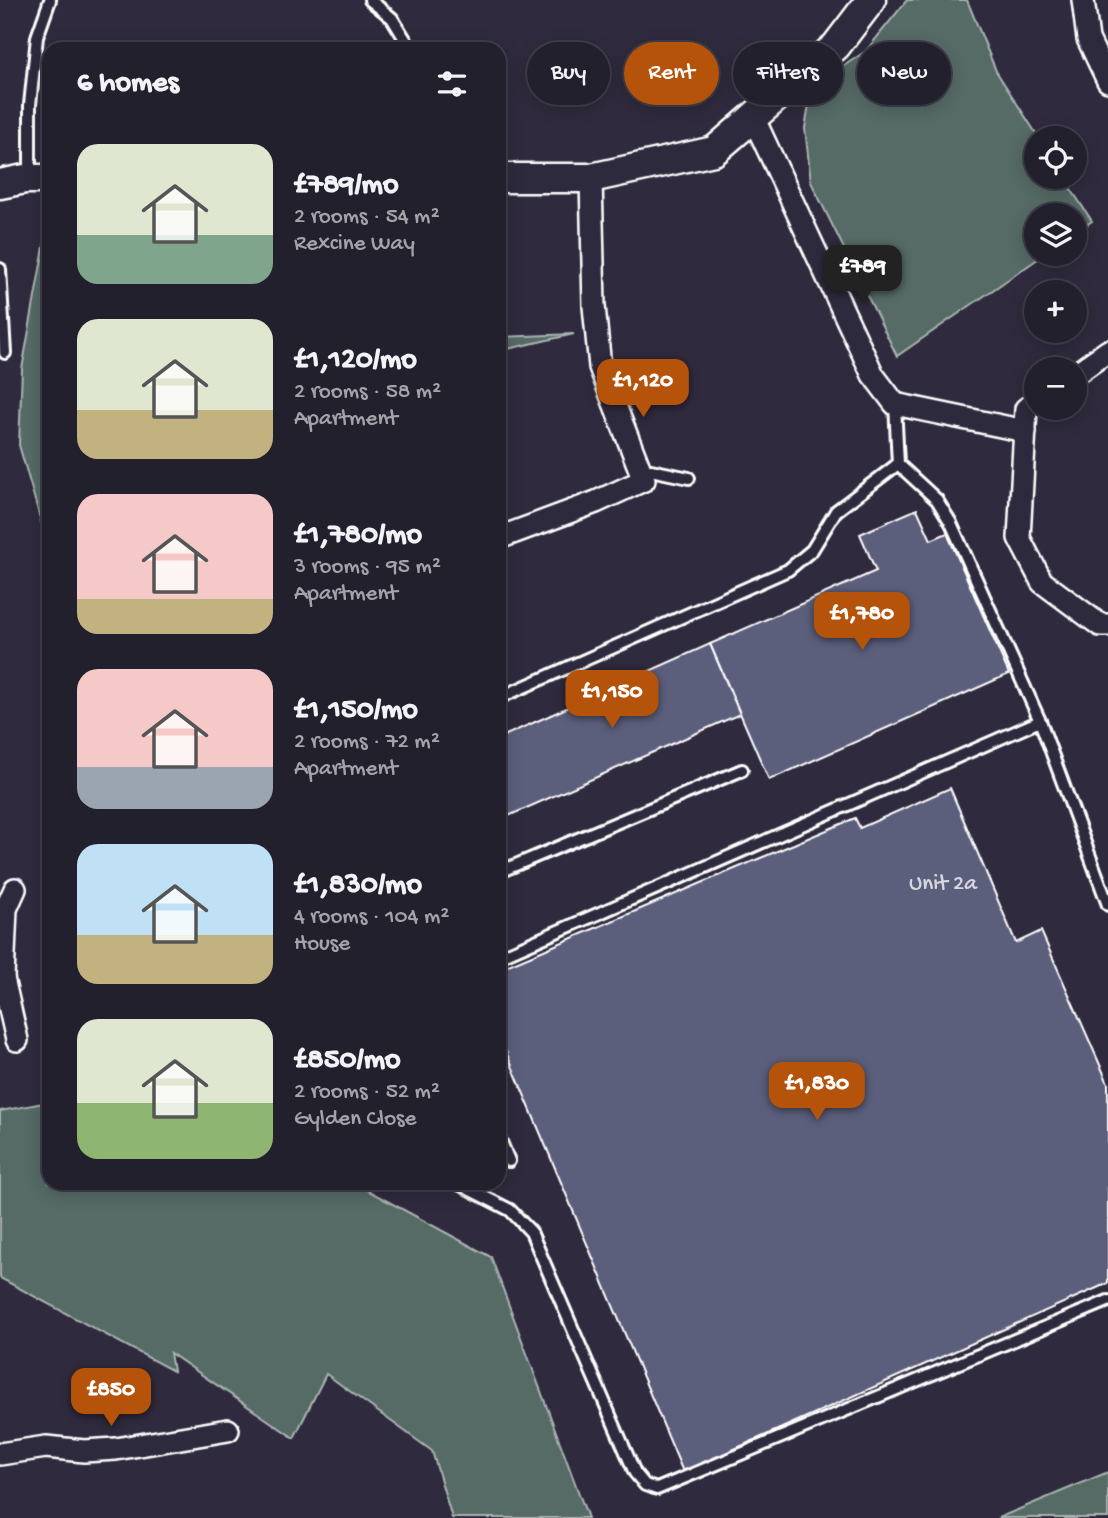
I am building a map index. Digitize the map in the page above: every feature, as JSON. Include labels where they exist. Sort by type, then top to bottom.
[{"type":"street","points":[[506,178],[591,178],[714,151],[836,46],[871,0]]},
{"type":"street","points":[[1083,0],[1088,39],[1108,81]]},
{"type":"street","points":[[753,117],[873,375],[895,404],[1025,431]]},
{"type":"street","points":[[0,184],[40,178]]},
{"type":"street","points":[[506,535],[596,502],[644,480],[600,367],[594,306],[591,178]]},
{"type":"street","points":[[1087,366],[1108,351]]},
{"type":"street","points":[[1026,420],[1019,538],[1042,582],[1100,625],[1108,625]]},
{"type":"street","points":[[15,889],[6,909],[2,978],[17,1040]]},
{"type":"street","points":[[0,1454],[46,1447],[84,1451],[116,1449],[228,1430]]},
{"type":"lane","points":[[40,178],[30,105],[37,37],[50,0]]},
{"type":"lane","points":[[370,0],[392,18],[407,42]]},
{"type":"lane","points":[[0,269],[5,353]]},
{"type":"lane","points":[[895,404],[898,464],[937,500],[951,523],[1040,721],[1108,905]]},
{"type":"lane","points":[[506,695],[788,570],[813,550],[836,511],[898,464]]},
{"type":"lane","points":[[644,480],[651,470],[689,478]]},
{"type":"lane","points":[[506,954],[1040,721]]},
{"type":"lane","points":[[506,870],[742,770]]},
{"type":"lane","points":[[506,1154],[509,1161]]},
{"type":"lane","points":[[471,1190],[510,1210],[531,1232],[635,1473],[645,1485],[657,1489],[1108,1301]]},
{"type":"green space","points":[[907,0],[967,0],[996,71],[1031,126],[1024,126],[1024,189],[1071,189],[1080,203],[1024,203],[1024,266],[1028,266],[897,356],[811,182],[805,128],[809,105],[843,105],[843,66],[857,57],[857,105],[951,105],[951,42],[873,42]]},
{"type":"green space","points":[[42,258],[42,525],[19,445],[22,369]]},
{"type":"green space","points":[[574,334],[506,349],[506,337]]},
{"type":"green space","points":[[42,1103],[42,1190],[367,1190],[491,1257],[588,1518],[452,1518],[432,1451],[326,1374],[294,1438],[170,1353],[173,1371],[0,1278],[0,1111]]},
{"type":"green space","points":[[1108,1472],[1108,1518],[998,1518]]},
{"type":"building","points":[[917,509],[931,540],[947,533],[1009,674],[769,780],[710,644],[876,571],[860,534]]},
{"type":"building","points":[[710,644],[740,714],[506,817],[506,735]]},
{"type":"building","points":[[950,788],[1016,943],[1041,931],[1108,1083],[1108,1283],[683,1472],[506,1052],[506,966],[855,818],[860,828]]}]
